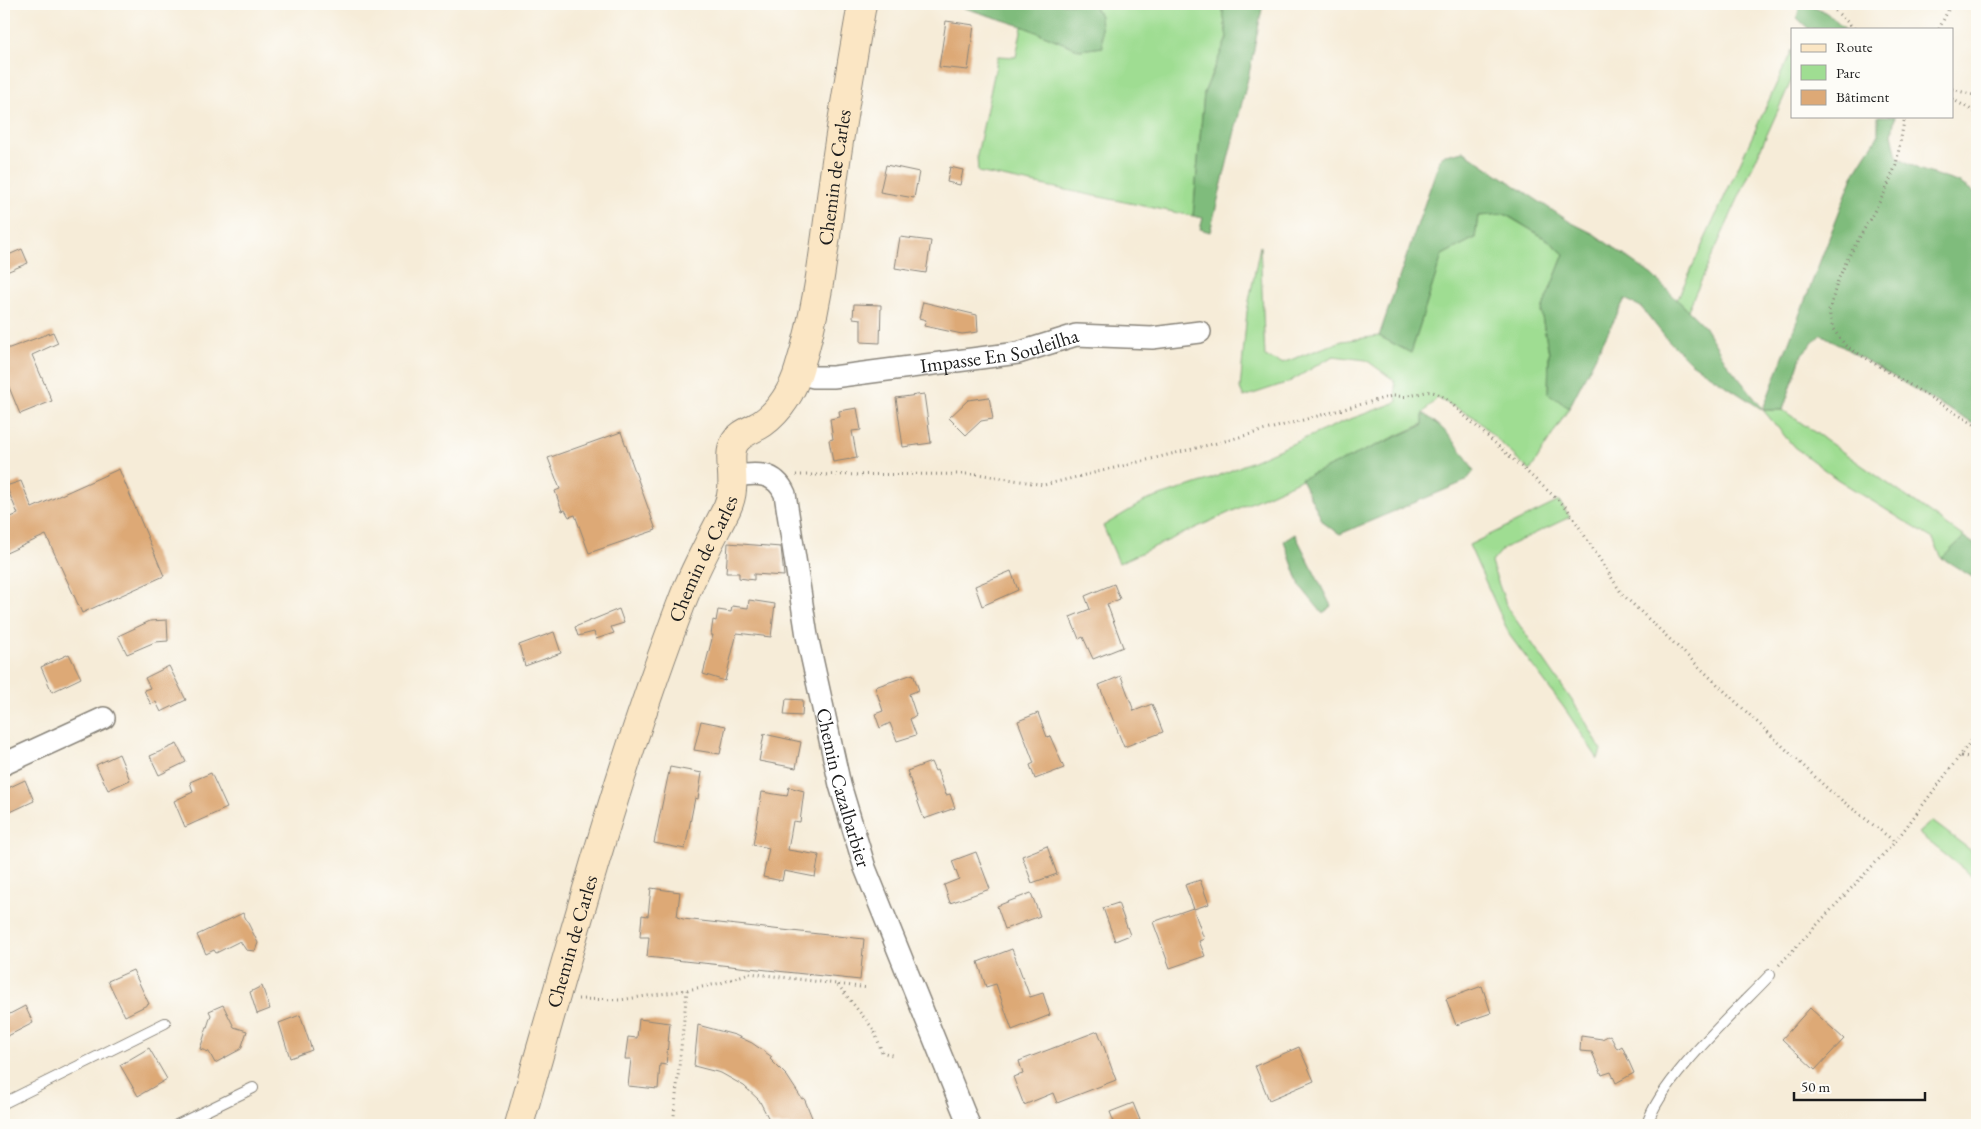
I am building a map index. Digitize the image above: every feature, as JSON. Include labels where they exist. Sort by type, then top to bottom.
[{"type":"street","name":"Chemin de Carles","points":[[519,1125],[630,748],[683,598],[717,524],[728,507],[734,490],[732,457],[735,440],[776,412],[786,398],[798,373],[816,307],[839,140],[862,4]]},
{"type":"street","name":"Impasse En Souleilha","points":[[798,373],[814,377],[833,377],[980,359],[1018,353],[1076,335],[1152,338],[1200,332]]},
{"type":"street","points":[[734,476],[767,475],[780,482]]},
{"type":"street","name":"Chemin Cazalbarbier","points":[[780,482],[785,494],[807,636],[840,786],[869,877],[969,1125]]},
{"type":"street","points":[[4,764],[104,718]]},
{"type":"lane","points":[[1647,1125],[1650,1116],[1673,1080],[1770,975]]},
{"type":"lane","points":[[4,1103],[165,1023]]},
{"type":"lane","points":[[177,1125],[253,1088]]},
{"type":"path","points":[[1828,4],[1854,28]]},
{"type":"path","points":[[1939,28],[1950,4]]},
{"type":"path","points":[[1954,90],[1977,96]]},
{"type":"path","points":[[1954,101],[1977,112]]},
{"type":"path","points":[[1905,118],[1896,165],[1886,192],[1838,280],[1829,311],[1833,329],[1846,346],[1977,426]]},
{"type":"path","points":[[780,482],[795,475],[978,474],[1044,485],[1221,442],[1392,396],[1409,396],[1426,390],[1435,391],[1567,508],[1622,594],[1830,791],[1895,842]]},
{"type":"path","points":[[1770,975],[1895,842],[1977,734]]},
{"type":"path","points":[[1960,756],[1977,759]]},
{"type":"path","points":[[556,995],[592,1001],[620,1000],[688,990],[721,983],[749,973],[868,988]]},
{"type":"path","points":[[838,985],[874,1030],[882,1052],[895,1056]]},
{"type":"path","points":[[673,1125],[688,990]]},
{"type":"green space","points":[[952,4],[1093,4],[1100,16],[1103,47],[1080,50],[1022,26]]},
{"type":"green space","points":[[1093,4],[1222,4],[1227,38],[1204,93],[1193,216],[978,172],[977,155],[998,56],[1016,57],[1022,26],[1080,50],[1102,47],[1100,16]]},
{"type":"green space","points":[[1222,4],[1263,4],[1249,74],[1210,232],[1200,229],[1203,218],[1193,216],[1204,93],[1227,38]]},
{"type":"green space","points":[[1800,4],[1813,6],[1830,16],[1844,28],[1808,28],[1797,18]]},
{"type":"green space","points":[[1791,52],[1791,81],[1688,310],[1677,300]]},
{"type":"green space","points":[[1878,118],[1895,118],[1892,134],[1897,156],[1918,169],[1960,183],[1977,194],[1977,426],[1821,334],[1802,354],[1783,410],[1763,410],[1690,362],[1666,338],[1641,307],[1625,299],[1569,408],[1548,393],[1549,353],[1541,312],[1564,254],[1548,240],[1505,214],[1478,216],[1475,238],[1442,255],[1411,353],[1379,336],[1441,156],[1463,151],[1570,222],[1594,234],[1652,275],[1704,326],[1726,362],[1763,409],[1853,176],[1878,136]]},
{"type":"green space","points":[[1504,214],[1548,240],[1564,254],[1541,312],[1549,353],[1548,393],[1569,408],[1530,471],[1474,417],[1437,398],[1423,413],[1423,424],[1119,563],[1103,526],[1145,501],[1211,479],[1345,421],[1397,402],[1394,380],[1366,360],[1333,356],[1289,382],[1244,397],[1240,389],[1247,311],[1260,246],[1265,357],[1282,363],[1342,341],[1379,336],[1411,353],[1442,255],[1475,238],[1478,216]]},
{"type":"green space","points":[[1763,410],[1783,410],[1964,537],[1942,558],[1933,539],[1837,479],[1794,447]]},
{"type":"green space","points":[[1423,413],[1446,432],[1469,462],[1474,471],[1466,481],[1340,534],[1324,524],[1301,479],[1423,425]]},
{"type":"green space","points":[[1559,501],[1570,517],[1504,548],[1491,563],[1507,607],[1582,715],[1601,750],[1598,759],[1565,709],[1510,636],[1469,545]]},
{"type":"green space","points":[[1295,534],[1331,606],[1323,614],[1300,586],[1284,541]]},
{"type":"green space","points":[[1964,537],[1977,546],[1977,580],[1942,558]]},
{"type":"green space","points":[[1932,821],[1977,855],[1977,880],[1918,833]]},
{"type":"building","points":[[946,21],[974,25],[968,70],[939,67]]},
{"type":"building","points":[[886,165],[919,172],[914,198],[880,192]]},
{"type":"building","points":[[950,167],[963,170],[960,185],[947,182]]},
{"type":"building","points":[[900,237],[931,241],[926,273],[895,268]]},
{"type":"building","points":[[22,249],[28,263],[4,273],[4,257]]},
{"type":"building","points":[[923,302],[977,315],[978,332],[962,334],[924,326],[926,320],[919,318]]},
{"type":"building","points":[[854,304],[881,305],[880,343],[861,342],[861,319],[853,318]]},
{"type":"building","points":[[53,332],[58,343],[32,355],[52,401],[20,414],[4,375],[4,350]]},
{"type":"building","points":[[924,394],[931,443],[903,447],[896,398]]},
{"type":"building","points":[[989,397],[993,419],[981,421],[966,435],[949,418],[968,400]]},
{"type":"building","points":[[857,408],[861,430],[852,431],[857,458],[833,462],[829,440],[833,439],[830,419],[840,417],[839,411]]},
{"type":"building","points":[[621,432],[656,530],[589,553],[575,515],[569,517],[565,510],[562,511],[555,491],[560,489],[548,458]]},
{"type":"building","points":[[119,469],[164,576],[82,613],[46,535],[4,554],[4,520],[18,514],[6,486],[21,481],[32,508]]},
{"type":"building","points":[[728,543],[781,547],[784,576],[754,574],[754,580],[739,578],[739,573],[726,573]]},
{"type":"building","points":[[1011,571],[1018,590],[982,606],[975,586]]},
{"type":"building","points":[[1114,584],[1120,599],[1107,604],[1123,647],[1093,659],[1083,637],[1079,639],[1070,617],[1090,609],[1085,596]]},
{"type":"building","points":[[749,600],[775,604],[771,637],[737,633],[725,681],[703,674],[713,635],[711,635],[713,620],[716,621],[718,610],[731,612],[732,606],[748,608]]},
{"type":"building","points":[[619,609],[624,623],[611,627],[614,633],[596,639],[594,632],[578,636],[575,627]]},
{"type":"building","points":[[167,620],[168,641],[155,642],[127,654],[118,636],[150,621]]},
{"type":"building","points":[[554,632],[561,653],[525,666],[519,645]]},
{"type":"building","points":[[69,654],[81,678],[52,692],[41,667]]},
{"type":"building","points":[[169,666],[186,700],[161,712],[156,702],[151,704],[147,697],[144,690],[150,688],[145,678]]},
{"type":"building","points":[[913,674],[919,690],[909,694],[916,715],[910,719],[916,735],[897,741],[890,723],[880,728],[875,714],[883,711],[875,687]]},
{"type":"building","points":[[1121,676],[1134,711],[1152,704],[1163,732],[1124,747],[1099,685]]},
{"type":"building","points":[[786,699],[803,700],[802,716],[784,715]]},
{"type":"building","points":[[1038,713],[1047,737],[1050,736],[1064,768],[1035,779],[1030,765],[1034,763],[1018,721]]},
{"type":"building","points":[[701,721],[726,726],[720,754],[694,750]]},
{"type":"building","points":[[764,734],[801,742],[796,768],[759,761]]},
{"type":"building","points":[[177,744],[186,762],[159,775],[150,756]]},
{"type":"building","points":[[119,754],[130,780],[108,790],[96,765]]},
{"type":"building","points":[[931,762],[935,771],[937,770],[946,795],[950,794],[955,808],[924,819],[907,771]]},
{"type":"building","points":[[670,767],[702,773],[698,799],[695,798],[685,849],[654,843]]},
{"type":"building","points":[[211,773],[227,808],[185,827],[174,801],[193,792],[190,782]]},
{"type":"building","points":[[25,780],[34,801],[4,815],[4,790]]},
{"type":"building","points":[[789,787],[804,791],[800,822],[793,821],[788,850],[819,855],[815,877],[784,871],[782,881],[763,877],[769,848],[753,845],[762,792],[787,796]]},
{"type":"building","points":[[1047,846],[1057,874],[1032,883],[1022,856]]},
{"type":"building","points":[[976,852],[990,889],[950,903],[944,885],[959,879],[952,861]]},
{"type":"building","points":[[1200,880],[1209,904],[1194,909],[1185,885]]},
{"type":"building","points":[[651,888],[680,892],[677,917],[683,919],[864,939],[860,980],[647,957],[649,937],[640,937],[642,915],[648,916]]},
{"type":"building","points":[[1031,893],[1040,916],[1005,929],[997,906]]},
{"type":"building","points":[[1118,903],[1130,935],[1115,941],[1103,908]]},
{"type":"building","points":[[1193,908],[1204,939],[1199,941],[1205,956],[1170,968],[1153,922]]},
{"type":"building","points":[[243,913],[258,943],[255,951],[246,950],[240,941],[216,953],[214,950],[206,954],[197,935]]},
{"type":"building","points":[[1012,949],[1030,997],[1043,993],[1050,1015],[1012,1030],[996,984],[986,987],[978,962]]},
{"type":"building","points":[[133,970],[149,1004],[125,1016],[108,981]]},
{"type":"building","points":[[262,986],[270,1009],[257,1014],[250,992]]},
{"type":"building","points":[[1482,986],[1491,1013],[1456,1025],[1446,999]]},
{"type":"building","points":[[223,1005],[234,1027],[247,1031],[241,1049],[215,1063],[209,1052],[200,1049],[211,1015],[209,1011]]},
{"type":"building","points":[[25,1006],[33,1023],[4,1038],[4,1017]]},
{"type":"building","points":[[1810,1008],[1844,1039],[1815,1070],[1782,1039]]},
{"type":"building","points":[[300,1015],[312,1050],[290,1058],[279,1023]]},
{"type":"building","points":[[639,1019],[670,1023],[666,1065],[660,1064],[658,1089],[628,1086],[631,1059],[625,1059],[628,1037],[637,1038]]},
{"type":"building","points":[[698,1025],[735,1035],[752,1043],[772,1057],[770,1059],[787,1076],[802,1099],[804,1098],[815,1125],[772,1125],[759,1100],[744,1086],[721,1073],[694,1066]]},
{"type":"building","points":[[1098,1031],[1116,1080],[1057,1103],[1053,1093],[1024,1105],[1013,1077],[1023,1074],[1019,1061]]},
{"type":"building","points":[[1610,1035],[1617,1049],[1622,1046],[1634,1073],[1616,1083],[1611,1072],[1602,1075],[1592,1052],[1580,1051],[1581,1036],[1602,1039]]},
{"type":"building","points":[[1299,1047],[1314,1081],[1269,1100],[1255,1066]]},
{"type":"building","points":[[149,1048],[167,1079],[138,1096],[120,1065]]},
{"type":"building","points":[[1133,1103],[1140,1120],[1127,1125],[1115,1125],[1110,1112]]}]
